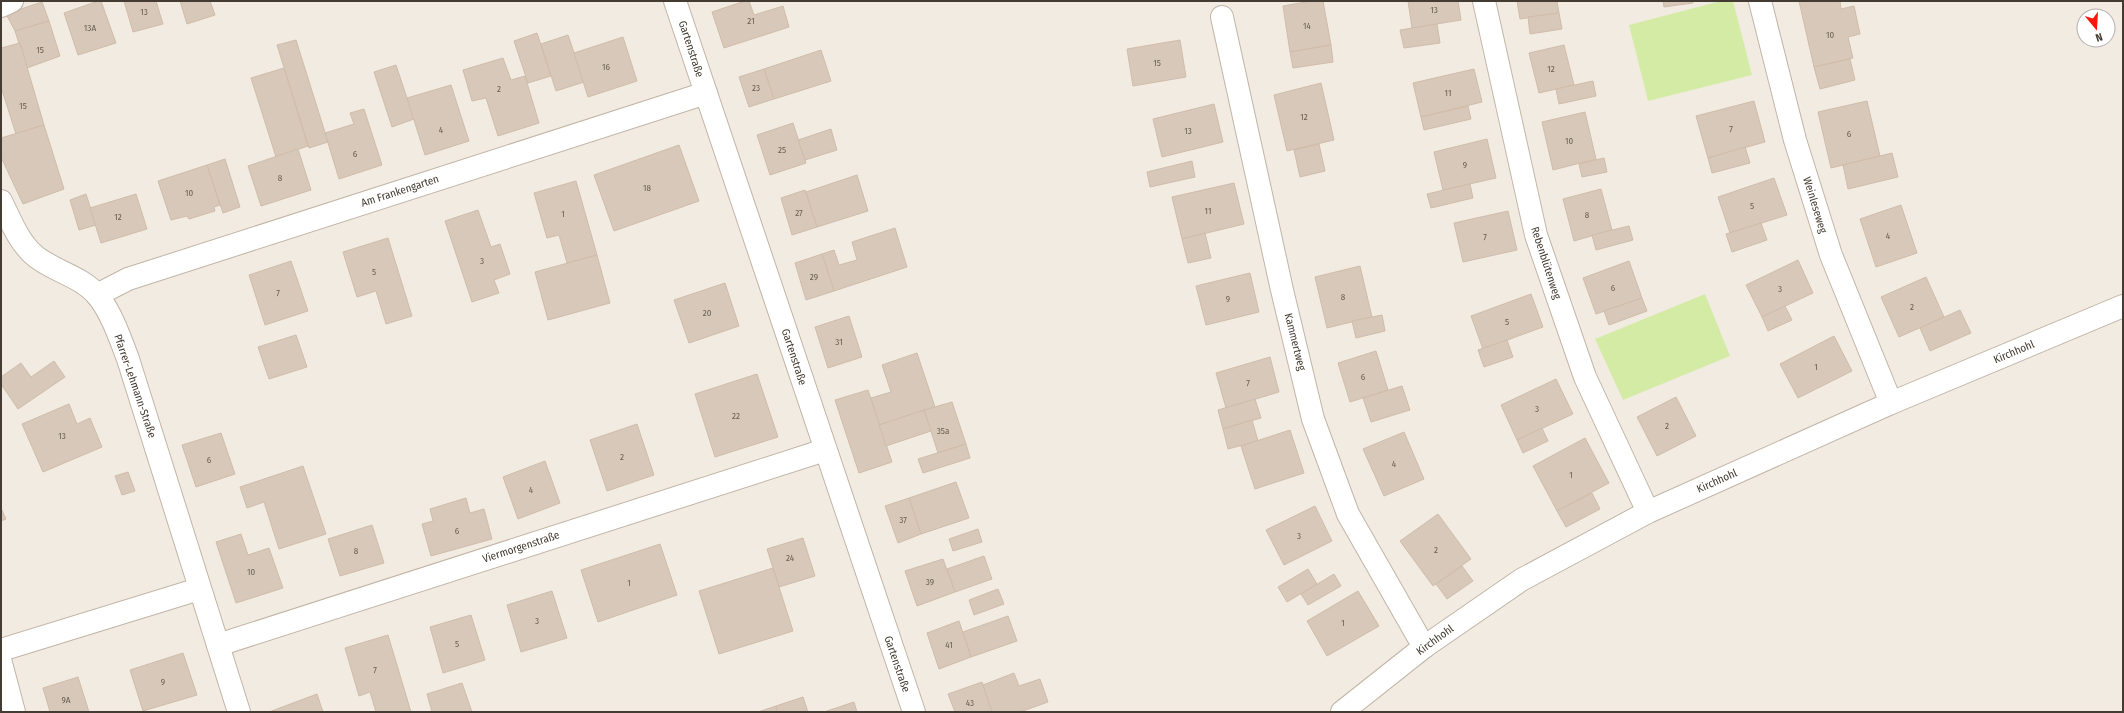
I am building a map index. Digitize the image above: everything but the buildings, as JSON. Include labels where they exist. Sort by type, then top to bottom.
[{"type":"street","points":[[1,6],[12,1]]},
{"type":"street","name":"Gartenstraße","points":[[675,1],[914,712]]},
{"type":"street","name":"Rebenblütenweg","points":[[1484,1],[1536,235],[1585,377],[1648,512]]},
{"type":"street","name":"Weinleseweg","points":[[1760,1],[1795,140],[1831,255],[1891,403]]},
{"type":"street","name":"Kammertweg","points":[[1222,17],[1280,282],[1313,419],[1348,514],[1424,647]]},
{"type":"street","name":"Am Frankengarten","points":[[98,295],[128,279],[706,93]]},
{"type":"street","name":"Pfarrer-Lehmann-Straße","points":[[1,201],[24,244],[35,256],[81,282],[98,295],[114,324],[128,359],[238,712]]},
{"type":"street","name":"Kirchhohl","points":[[1342,712],[1424,647],[1521,580],[1648,512],[1891,403],[2123,306]]},
{"type":"street","name":"Viermorgenstraße","points":[[218,645],[825,450]]},
{"type":"street","points":[[1,650],[199,589]]},
{"type":"street","points":[[1,663],[14,712]]},
{"type":"green space","points":[[1721,1],[1733,1],[1752,75],[1648,101],[1629,25]]},
{"type":"green space","points":[[1705,294],[1730,356],[1623,400],[1595,339]]}]
